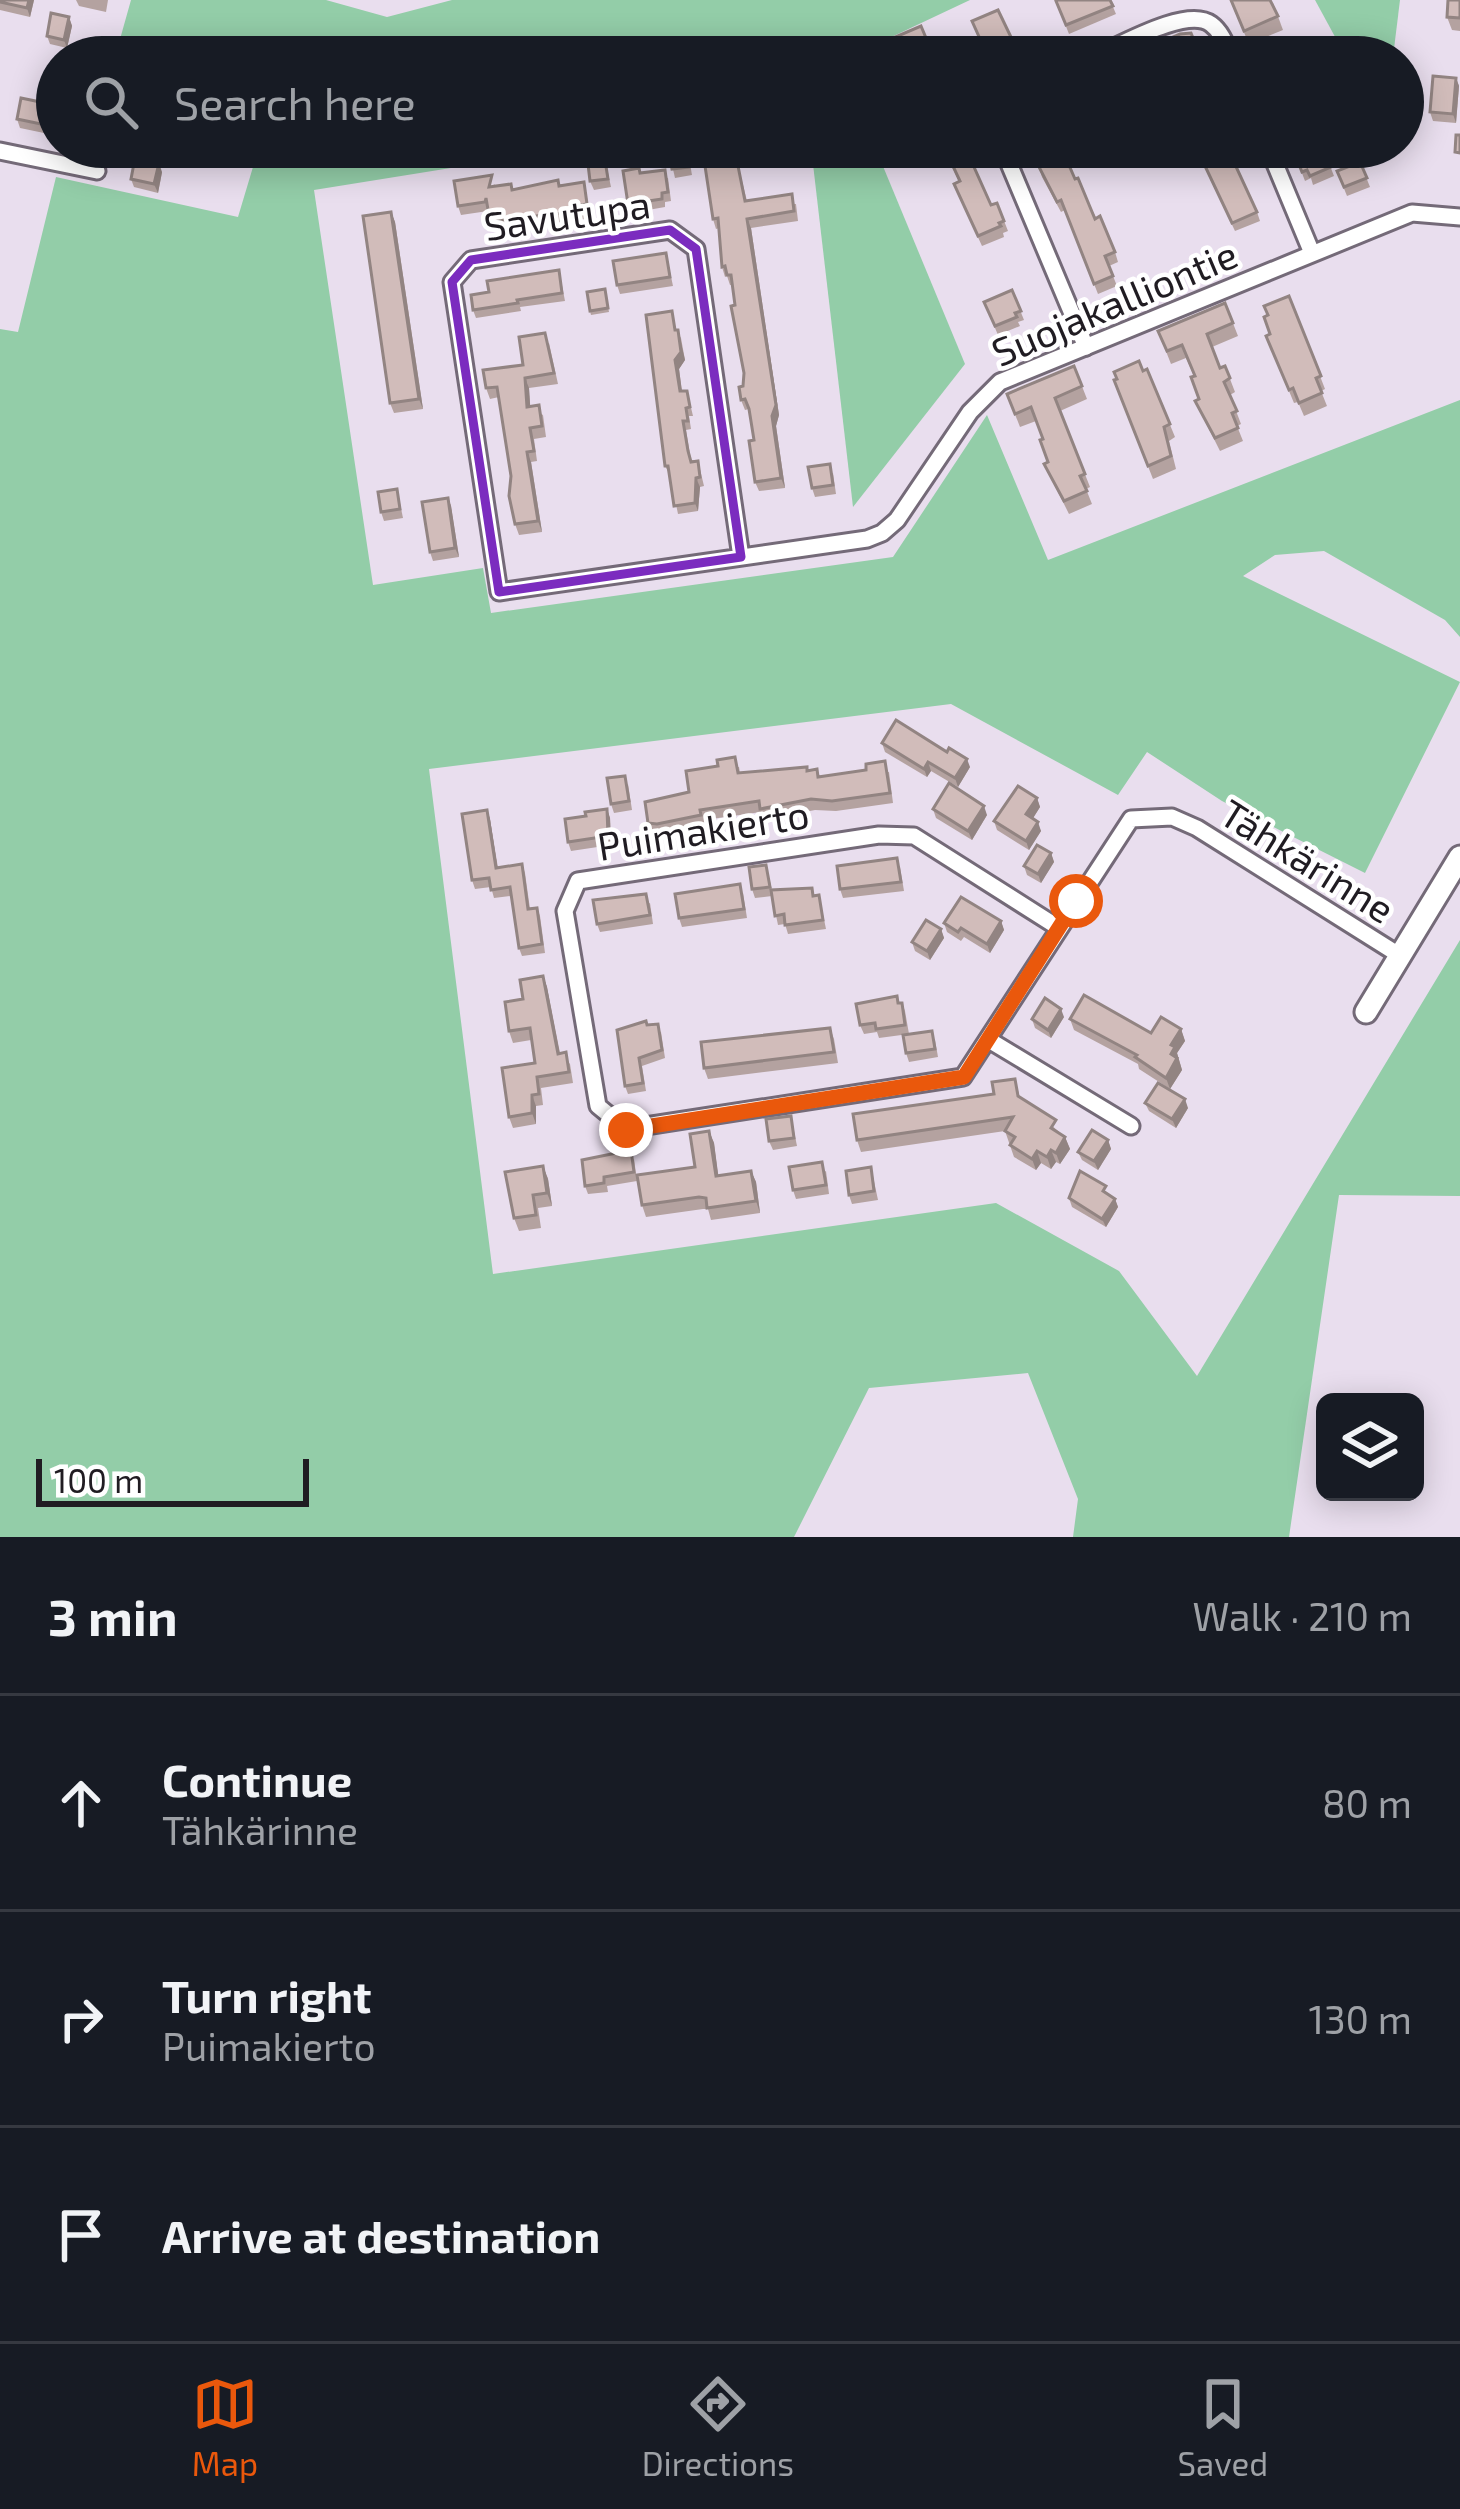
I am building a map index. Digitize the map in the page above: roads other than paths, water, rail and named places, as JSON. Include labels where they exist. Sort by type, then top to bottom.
[{"type":"street","points":[[1142,36],[1187,17],[1207,20],[1222,36]]},
{"type":"street","points":[[0,151],[36,158]]},
{"type":"street","points":[[83,168],[98,171]]},
{"type":"street","points":[[1011,168],[1086,347]]},
{"type":"street","points":[[1277,168],[1312,254]]},
{"type":"street","name":"Suojakalliontie","points":[[499,592],[882,533],[897,520],[1000,382],[1412,213],[1460,217]]},
{"type":"street","name":"Savutupa","points":[[499,592],[452,282],[471,260],[670,230],[696,249],[741,557]]},
{"type":"street","name":"Tähkärinne","points":[[964,1077],[1131,819],[1172,817],[1197,828],[1399,955]]},
{"type":"street","name":"Puimakierto","points":[[964,1077],[626,1130],[598,1106],[565,911],[578,881],[879,835],[914,836],[1059,928]]},
{"type":"street","points":[[1366,1012],[1460,857]]},
{"type":"street","points":[[989,1040],[1131,1126]]}]
